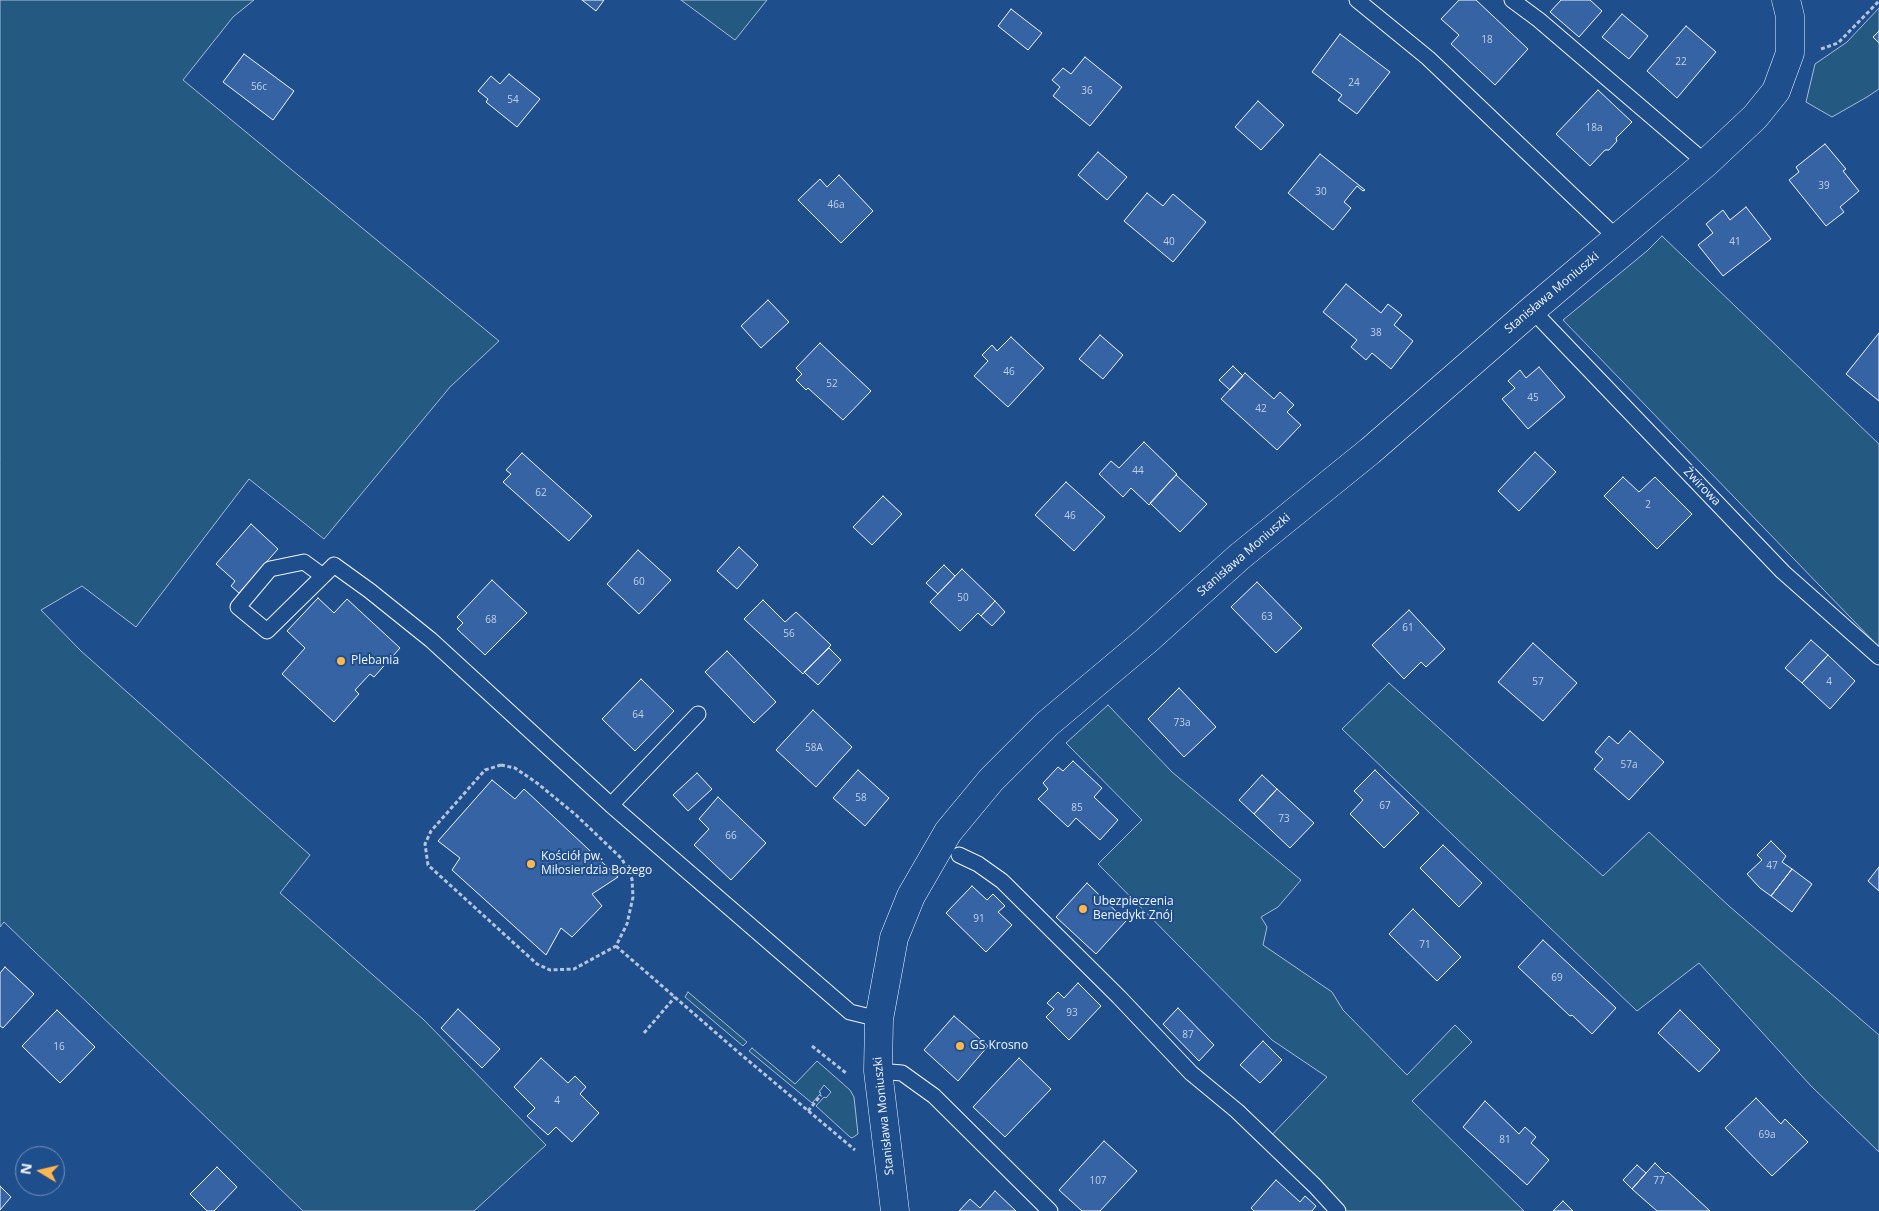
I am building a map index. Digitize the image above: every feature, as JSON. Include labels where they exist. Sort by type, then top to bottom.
[{"type":"street","name":"Stanisława Moniuszki","points":[[895,1211],[878,1071],[878,1018],[894,938],[911,896],[948,832],[991,780],[1047,724],[1147,640],[1239,557],[1370,451],[1706,162],[1755,117],[1776,91],[1790,53],[1790,16],[1786,0]]},
{"type":"lane","points":[[1357,0],[1428,58],[1617,238]]},
{"type":"lane","points":[[1512,0],[1539,20],[1706,162]]},
{"type":"lane","name":"Żwirowa","points":[[1532,310],[1783,572],[1879,657]]},
{"type":"lane","points":[[323,576],[304,562],[270,569],[238,607],[267,631],[323,576],[334,565],[431,640],[611,805],[850,1012],[878,1018]]},
{"type":"lane","points":[[611,805],[698,714]]},
{"type":"lane","points":[[960,856],[978,864],[1002,881],[1119,997],[1191,1073],[1237,1111],[1315,1186],[1338,1211]]},
{"type":"lane","points":[[878,1071],[902,1073],[934,1096],[1050,1211]]},
{"type":"path","points":[[1790,53],[1810,52],[1838,42],[1879,1]]},
{"type":"path","points":[[500,765],[515,768],[537,783],[576,815],[622,859],[632,879],[633,896],[627,924],[616,946],[597,958],[574,968],[550,970],[536,964],[428,865],[425,844],[431,830],[485,770],[500,765]]},
{"type":"path","points":[[616,946],[861,1155]]},
{"type":"path","points":[[644,1033],[675,997]]},
{"type":"path","points":[[812,1046],[849,1076]]},
{"type":"path","points":[[808,1111],[821,1095]]},
{"type":"shaded area","points":[[0,0],[254,0],[233,17],[183,80],[499,341],[450,387],[324,539],[249,479],[136,627],[82,586],[41,610],[81,651],[310,855],[280,893],[424,1020],[546,1145],[474,1211],[303,1211],[4,922],[0,927]]},
{"type":"shaded area","points":[[681,0],[767,0],[735,40]]},
{"type":"shaded area","points":[[1879,8],[1879,89],[1832,117],[1806,102],[1815,64],[1847,42]]},
{"type":"shaded area","points":[[1662,236],[1879,444],[1879,647],[1563,320],[1647,251]]},
{"type":"shaded area","points":[[1389,683],[1603,876],[1649,832],[1729,906],[1879,1035],[1879,1152],[1811,1086],[1699,963],[1637,1011],[1342,729]]},
{"type":"shaded area","points":[[1108,705],[1172,772],[1301,880],[1278,907],[1261,917],[1267,927],[1263,945],[1332,992],[1343,1010],[1407,1075],[1455,1025],[1472,1042],[1412,1101],[1524,1211],[1341,1211],[1267,1140],[1327,1077],[1272,1040],[1098,864],[1142,820],[1066,743]]},
{"type":"shaded area","points":[[688,992],[747,1042],[743,1046],[685,997]]},
{"type":"shaded area","points":[[752,1048],[795,1084],[817,1061],[850,1090],[854,1097],[858,1134],[852,1138],[850,1137],[816,1106],[831,1092],[824,1085],[819,1092],[821,1093],[812,1103],[749,1051]]},
{"type":"building","points":[[582,0],[604,0],[596,11]]},
{"type":"building","points":[[1459,0],[1476,0],[1528,49],[1495,85],[1451,44],[1459,35],[1441,19]]},
{"type":"building","points":[[1561,0],[1590,0],[1602,11],[1579,37],[1550,12]]},
{"type":"building","points":[[1011,9],[1042,33],[1028,50],[998,26]]},
{"type":"building","points":[[1622,14],[1648,36],[1629,59],[1602,37]]},
{"type":"building","points":[[1686,26],[1716,52],[1677,98],[1647,71]]},
{"type":"building","points":[[1879,31],[1879,43],[1873,37]]},
{"type":"building","points":[[1340,34],[1390,72],[1357,114],[1338,100],[1342,95],[1312,72]]},
{"type":"building","points":[[244,54],[294,91],[273,120],[223,82]]},
{"type":"building","points":[[1085,57],[1122,87],[1090,126],[1053,96],[1060,87],[1052,80],[1063,68],[1071,74]]},
{"type":"building","points":[[509,74],[540,99],[517,127],[486,102],[488,99],[478,91],[491,76],[500,84]]},
{"type":"building","points":[[1598,90],[1632,122],[1616,138],[1617,141],[1609,150],[1605,150],[1590,166],[1556,134]]},
{"type":"building","points":[[1258,101],[1284,125],[1261,150],[1235,127]]},
{"type":"building","points":[[1825,144],[1846,169],[1843,171],[1859,191],[1840,207],[1844,212],[1826,226],[1789,180],[1799,172],[1796,167]]},
{"type":"building","points":[[1098,152],[1127,177],[1107,200],[1078,175]]},
{"type":"building","points":[[1320,154],[1365,190],[1363,191],[1357,186],[1344,202],[1351,208],[1333,230],[1288,193]]},
{"type":"building","points":[[839,175],[873,211],[841,243],[798,200],[820,179],[827,187]]},
{"type":"building","points":[[1147,193],[1163,206],[1173,194],[1206,222],[1173,262],[1124,221]]},
{"type":"building","points":[[1746,207],[1771,239],[1723,276],[1698,245],[1713,233],[1706,224],[1723,210],[1730,220]]},
{"type":"building","points":[[1346,284],[1381,313],[1388,304],[1402,315],[1394,325],[1413,341],[1391,369],[1372,353],[1366,360],[1351,347],[1357,340],[1323,312]]},
{"type":"building","points":[[768,300],[789,322],[761,348],[741,326]]},
{"type":"building","points":[[1879,333],[1879,401],[1846,374]]},
{"type":"building","points":[[1100,335],[1123,355],[1103,379],[1079,359]]},
{"type":"building","points":[[1011,337],[1044,368],[1008,407],[974,376],[988,361],[982,355],[992,345],[997,351]]},
{"type":"building","points":[[820,343],[871,391],[843,420],[808,388],[806,390],[796,380],[802,374],[796,368]]},
{"type":"building","points":[[1233,366],[1243,376],[1230,390],[1219,380]]},
{"type":"building","points":[[1539,367],[1565,397],[1528,429],[1502,399],[1515,388],[1508,381],[1520,370],[1526,378]]},
{"type":"building","points":[[1245,373],[1274,399],[1280,392],[1294,405],[1287,412],[1301,425],[1277,450],[1221,399]]},
{"type":"building","points":[[1144,442],[1177,474],[1149,505],[1131,488],[1123,497],[1099,474],[1111,461],[1119,468]]},
{"type":"building","points":[[1535,452],[1556,472],[1519,511],[1498,491]]},
{"type":"building","points":[[522,453],[592,516],[569,541],[503,482],[511,474],[506,470]]},
{"type":"building","points":[[1176,475],[1207,504],[1180,532],[1150,503]]},
{"type":"building","points":[[1623,477],[1639,492],[1655,477],[1692,514],[1657,549],[1604,496]]},
{"type":"building","points":[[1066,482],[1105,517],[1074,551],[1035,515]]},
{"type":"building","points":[[883,496],[902,514],[872,545],[853,527]]},
{"type":"building","points":[[251,524],[278,549],[239,593],[231,586],[235,581],[216,564]]},
{"type":"building","points":[[739,547],[758,565],[737,589],[717,571]]},
{"type":"building","points":[[638,550],[671,580],[639,614],[607,584]]},
{"type":"building","points":[[944,565],[955,576],[938,594],[926,583]]},
{"type":"building","points":[[962,569],[995,601],[981,616],[978,613],[960,631],[930,602]]},
{"type":"building","points":[[492,580],[527,613],[485,655],[457,629],[463,623],[457,617]]},
{"type":"building","points":[[1257,582],[1302,628],[1276,653],[1231,607]]},
{"type":"building","name":"Plebania","points":[[318,598],[334,613],[347,599],[400,648],[374,677],[370,674],[355,690],[359,694],[334,722],[282,674],[305,648],[287,631]]},
{"type":"building","points":[[763,600],[785,622],[796,612],[831,645],[803,674],[744,619]]},
{"type":"building","points":[[995,601],[1005,612],[992,626],[981,616]]},
{"type":"building","points":[[1409,610],[1445,649],[1426,667],[1421,662],[1404,679],[1372,645]]},
{"type":"building","points":[[1811,640],[1828,655],[1802,683],[1785,668]]},
{"type":"building","points":[[1533,643],[1577,683],[1543,721],[1498,682]]},
{"type":"building","points":[[829,648],[841,660],[818,685],[804,672]]},
{"type":"building","points":[[727,651],[776,702],[754,723],[705,672]]},
{"type":"building","points":[[1828,655],[1855,681],[1830,709],[1802,683]]},
{"type":"building","points":[[641,679],[674,711],[635,751],[602,719]]},
{"type":"building","points":[[1179,688],[1216,727],[1184,757],[1148,719]]},
{"type":"building","points":[[813,710],[852,747],[816,787],[776,750]]},
{"type":"building","points":[[1630,731],[1664,762],[1629,800],[1594,769],[1603,759],[1595,752],[1609,736],[1618,744]]},
{"type":"building","points":[[1073,761],[1102,788],[1094,797],[1118,820],[1100,840],[1076,818],[1068,827],[1038,799],[1048,789],[1043,783],[1058,767],[1063,771]]},
{"type":"building","points":[[858,770],[889,798],[865,826],[833,798]]},
{"type":"building","points":[[1375,770],[1419,813],[1384,848],[1350,814],[1363,800],[1354,791]]},
{"type":"building","points":[[697,773],[712,789],[688,811],[673,795]]},
{"type":"building","points":[[1262,775],[1277,789],[1254,814],[1239,800]]},
{"type":"building","name":"Kościół pw. Miłosierdzia Bożego","points":[[492,780],[515,799],[524,789],[618,877],[592,894],[602,906],[572,937],[561,928],[546,955],[452,870],[460,858],[438,841]]},
{"type":"building","points":[[1277,789],[1314,823],[1290,848],[1254,814]]},
{"type":"building","points":[[718,797],[766,843],[731,880],[694,845],[709,829],[699,819]]},
{"type":"building","points":[[1771,841],[1786,856],[1782,862],[1792,869],[1771,896],[1760,888],[1747,874],[1762,860],[1757,855]]},
{"type":"building","points":[[1443,845],[1482,883],[1459,907],[1420,868]]},
{"type":"building","points":[[1879,867],[1879,891],[1868,881]]},
{"type":"building","points":[[1792,869],[1812,884],[1792,912],[1771,896]]},
{"type":"building","points":[[1087,883],[1126,921],[1096,954],[1056,917]]},
{"type":"building","points":[[972,886],[987,900],[993,894],[1005,906],[998,912],[1012,925],[986,952],[946,913]]},
{"type":"building","points":[[1413,909],[1461,957],[1437,981],[1389,934]]},
{"type":"building","points":[[1543,940],[1616,1008],[1592,1034],[1518,967]]},
{"type":"building","points":[[5,967],[34,994],[3,1028],[0,1026],[0,973]]},
{"type":"building","points":[[1078,983],[1101,1006],[1069,1040],[1046,1017],[1054,1009],[1047,1003],[1058,992],[1064,998]]},
{"type":"building","points":[[1178,1008],[1214,1045],[1199,1061],[1163,1024]]},
{"type":"building","points":[[458,1009],[500,1049],[482,1068],[441,1028]]},
{"type":"building","points":[[57,1010],[95,1047],[60,1083],[22,1046]]},
{"type":"building","points":[[1680,1010],[1720,1050],[1699,1072],[1658,1033]]},
{"type":"building","points":[[954,1016],[988,1046],[958,1081],[924,1050]]},
{"type":"building","points":[[1263,1041],[1282,1060],[1260,1083],[1240,1065]]},
{"type":"building","points":[[541,1058],[568,1083],[575,1076],[586,1087],[580,1094],[599,1113],[572,1142],[556,1127],[548,1135],[527,1116],[535,1108],[514,1087]]},
{"type":"building","points":[[1019,1058],[1051,1089],[1005,1137],[973,1107]]},
{"type":"building","points":[[1756,1098],[1781,1124],[1785,1119],[1808,1142],[1772,1176],[1725,1128]]},
{"type":"building","points":[[1485,1101],[1519,1134],[1525,1127],[1536,1137],[1531,1143],[1549,1160],[1527,1185],[1463,1127]]},
{"type":"building","points":[[1104,1141],[1137,1171],[1100,1211],[1082,1211],[1059,1190]]},
{"type":"building","points":[[1655,1163],[1666,1174],[1668,1172],[1710,1211],[1657,1211],[1632,1189]]},
{"type":"building","points":[[1637,1165],[1646,1173],[1632,1189],[1623,1180]]},
{"type":"building","points":[[217,1167],[237,1187],[214,1211],[207,1211],[190,1194]]},
{"type":"building","points":[[1276,1180],[1300,1202],[1305,1196],[1316,1206],[1312,1211],[1254,1211],[1251,1208]]},
{"type":"building","points":[[0,1186],[11,1197],[0,1210]]},
{"type":"building","points":[[995,1191],[1016,1211],[959,1211],[970,1199],[980,1208]]},
{"type":"building","points":[[1563,1201],[1573,1211],[1553,1211]]},
{"type":"place","name":"Plebania","points":[[341,661]]},
{"type":"place","name":"Kościół pw. Miłosierdzia Bożego","points":[[531,864]]},
{"type":"place","name":"Ubezpieczenia Benedykt Znój","points":[[1083,909]]},
{"type":"place","name":"GS Krosno","points":[[960,1046]]}]
